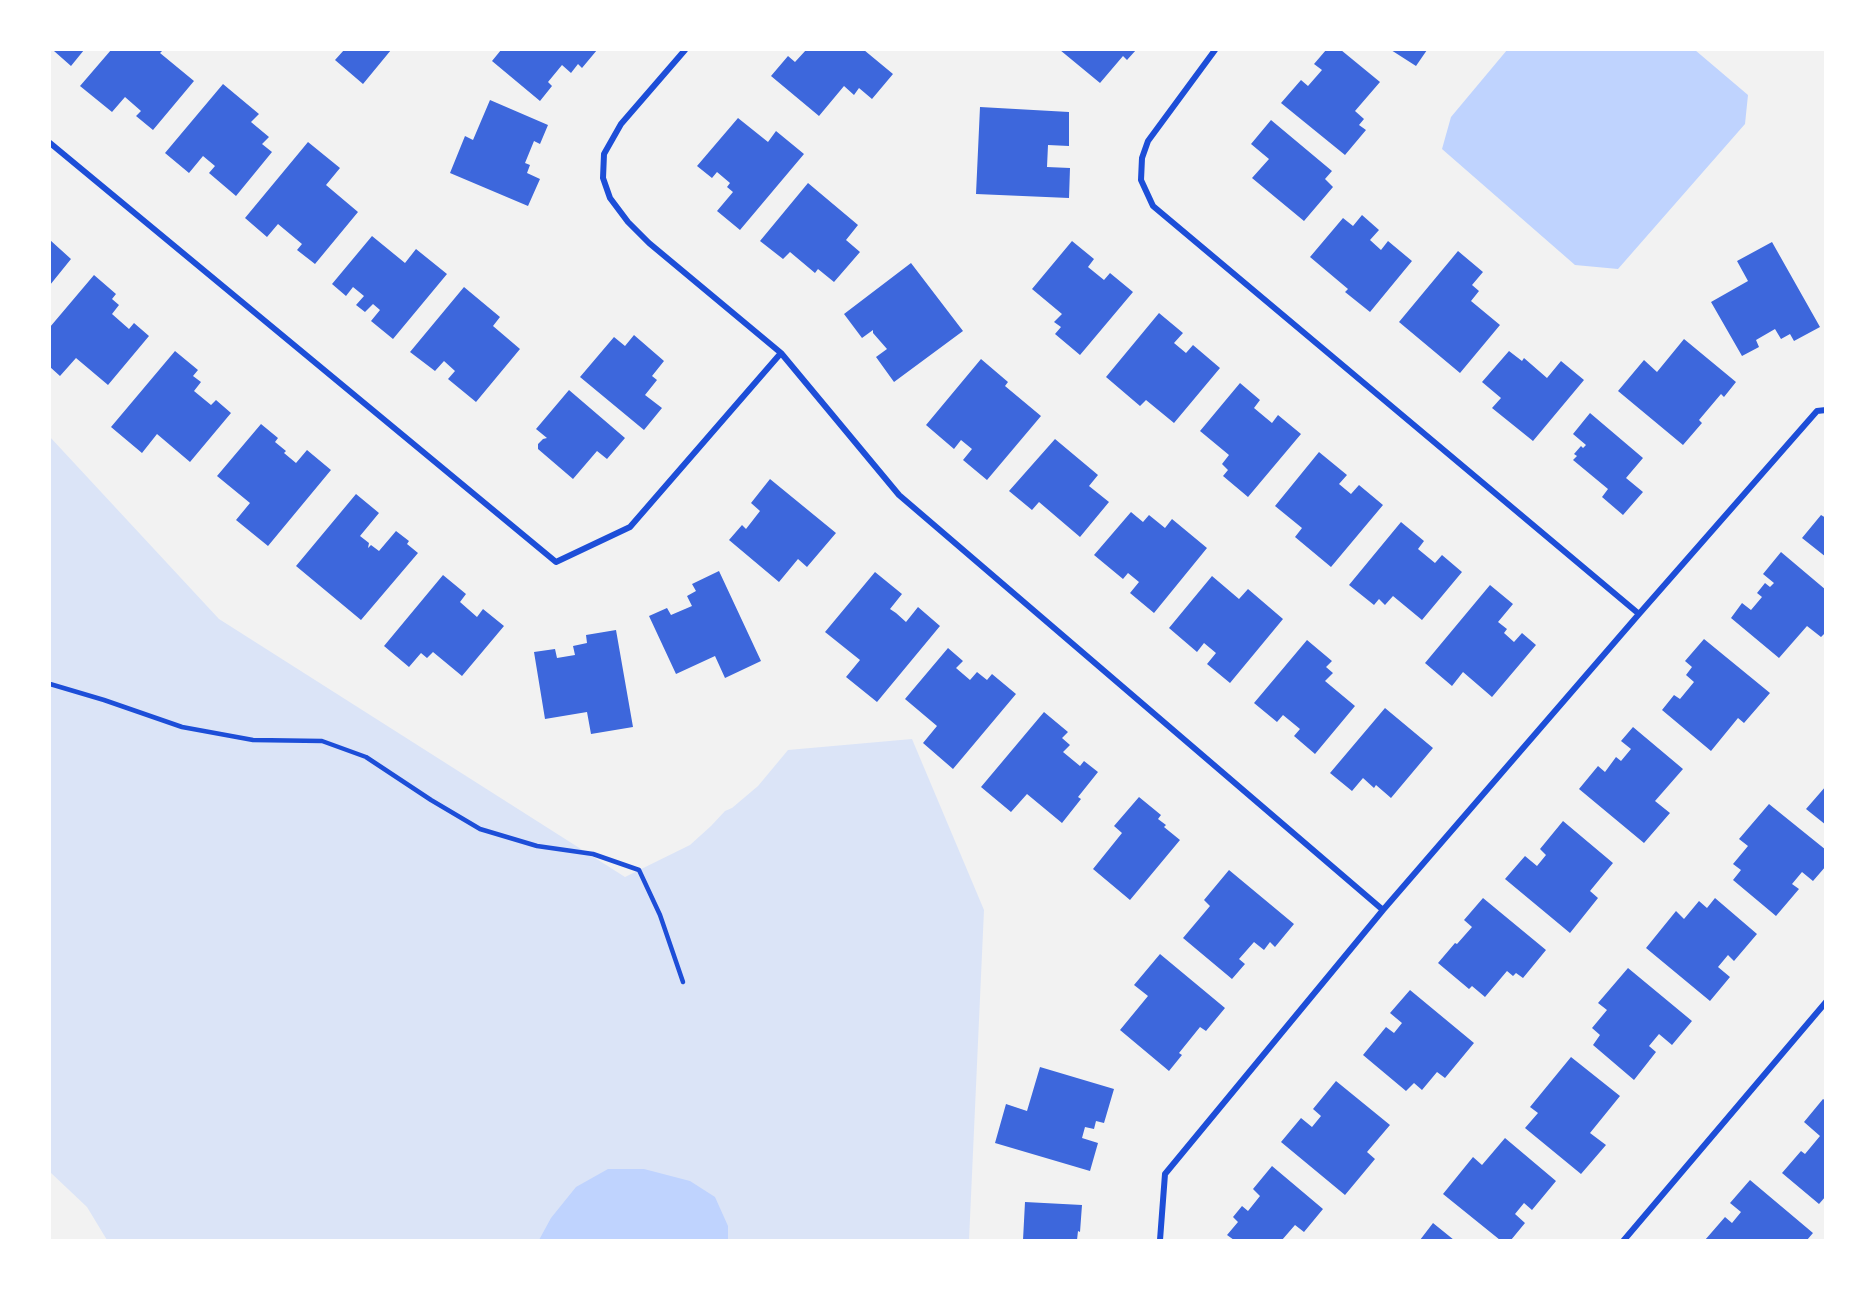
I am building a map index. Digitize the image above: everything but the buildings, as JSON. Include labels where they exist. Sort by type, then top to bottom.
[{"type":"street","points":[[685,50],[621,124],[604,153],[603,178],[610,198],[628,222],[649,243],[781,353],[899,495],[1383,910]]},
{"type":"street","points":[[1215,50],[1148,141],[1142,158],[1141,180],[1153,206],[1639,614]]},
{"type":"street","points":[[50,143],[556,562],[630,527],[781,353]]},
{"type":"street","points":[[1160,1240],[1165,1174],[1383,910],[1639,614],[1817,411],[1826,410]]},
{"type":"street","points":[[1624,1240],[1826,1002]]},
{"type":"lane","points":[[50,684],[104,700],[182,728],[253,740],[322,741],[366,757],[480,829],[537,846],[593,854],[639,870],[660,915],[683,982]]},
{"type":"shaded area","points":[[50,437],[219,619],[625,877],[690,845],[725,811],[732,808],[758,786],[788,750],[912,739],[984,910],[969,1240],[107,1240],[87,1207],[50,1172]]},
{"type":"water","points":[[1507,50],[1695,50],[1748,95],[1745,124],[1618,269],[1575,265],[1442,149],[1451,117]]},
{"type":"water","points":[[608,1169],[644,1169],[690,1181],[715,1197],[728,1226],[728,1240],[539,1240],[551,1218],[576,1187]]}]
